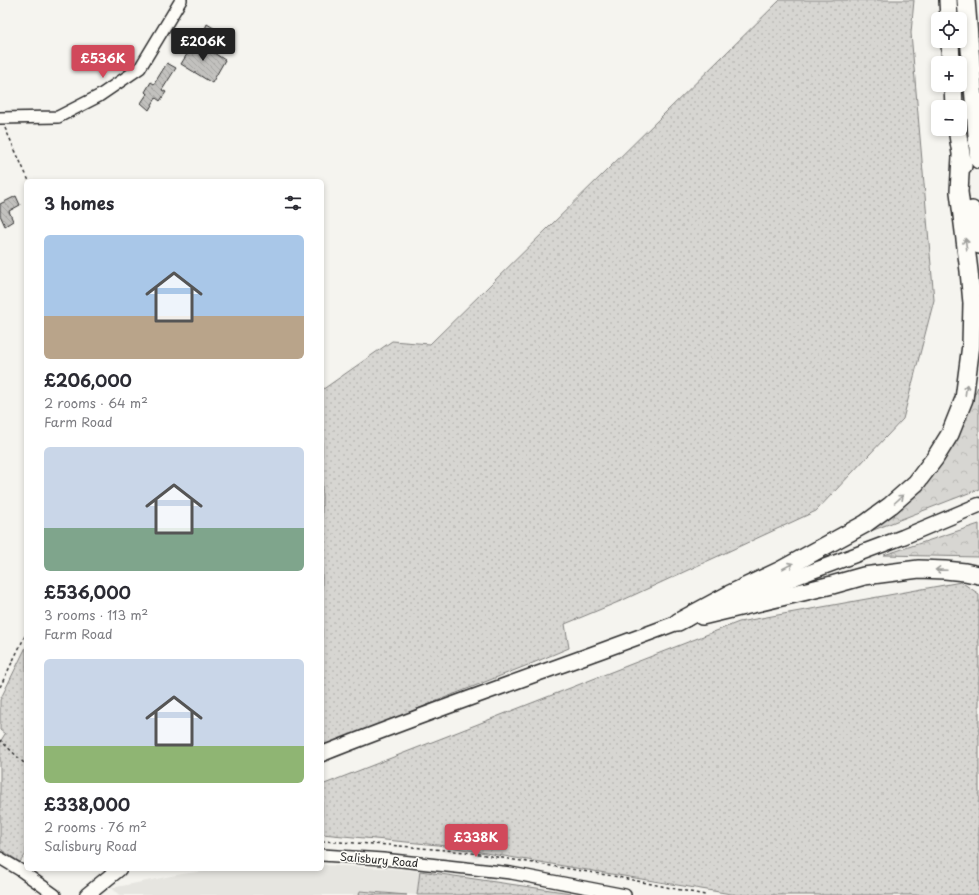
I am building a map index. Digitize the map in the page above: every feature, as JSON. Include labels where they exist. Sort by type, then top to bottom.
[{"type":"highway","points":[[948,0],[948,12]]},
{"type":"highway","points":[[967,0],[979,50]]},
{"type":"highway","points":[[967,0],[979,160]]},
{"type":"highway","points":[[958,136],[979,245]]},
{"type":"highway","points":[[678,622],[730,594],[781,570],[865,524],[891,505],[916,482],[935,458],[950,434],[964,399],[971,345],[972,311],[970,284],[959,192],[961,156]]},
{"type":"highway","points":[[678,622],[825,587],[864,576],[919,569],[945,570],[979,575]]},
{"type":"main road","points":[[324,753],[416,718],[580,659],[903,537],[979,505]]},
{"type":"main road","points":[[87,895],[117,871]]},
{"type":"street","points":[[0,118],[58,117],[99,96],[140,68],[181,0]]},
{"type":"street","name":"Salisbury Road","points":[[324,855],[383,859],[511,873],[625,895]]},
{"type":"street","points":[[0,858],[20,870],[55,895]]},
{"type":"path","points":[[0,118],[28,179]]},
{"type":"path","points":[[0,687],[24,638]]},
{"type":"path","points":[[0,740],[24,762]]},
{"type":"path","points":[[324,841],[466,852],[613,876],[705,895]]},
{"type":"shaded area","points":[[324,865],[420,871],[417,895],[360,891],[359,895],[119,895],[112,888],[204,871],[324,871]]},
{"type":"green space","points":[[780,0],[914,0],[911,33],[934,300],[903,419],[816,511],[623,600],[565,624],[569,648],[324,747],[324,389],[392,341],[430,344]]},
{"type":"green space","points":[[978,387],[979,489],[840,543],[942,461]]},
{"type":"green space","points":[[979,524],[979,557],[884,555]]},
{"type":"green space","points":[[961,582],[979,594],[979,895],[737,895],[438,845],[324,834],[324,784],[739,622]]},
{"type":"green space","points":[[24,651],[24,857],[20,862],[0,849],[0,742],[5,734],[0,730],[0,700]]},
{"type":"green space","points":[[420,871],[571,893],[570,895],[417,895]]},
{"type":"green space","points":[[360,891],[407,895],[359,895]]},
{"type":"building","points":[[207,24],[227,36],[224,43],[204,31]]},
{"type":"building","points":[[195,41],[225,60],[212,83],[181,64]]},
{"type":"building","points":[[167,63],[176,68],[162,90],[166,92],[160,101],[156,98],[149,110],[141,103],[147,94],[145,92],[151,82],[154,84]]},
{"type":"building","points":[[16,196],[20,205],[9,211],[13,221],[5,226],[0,215],[0,204]]}]
